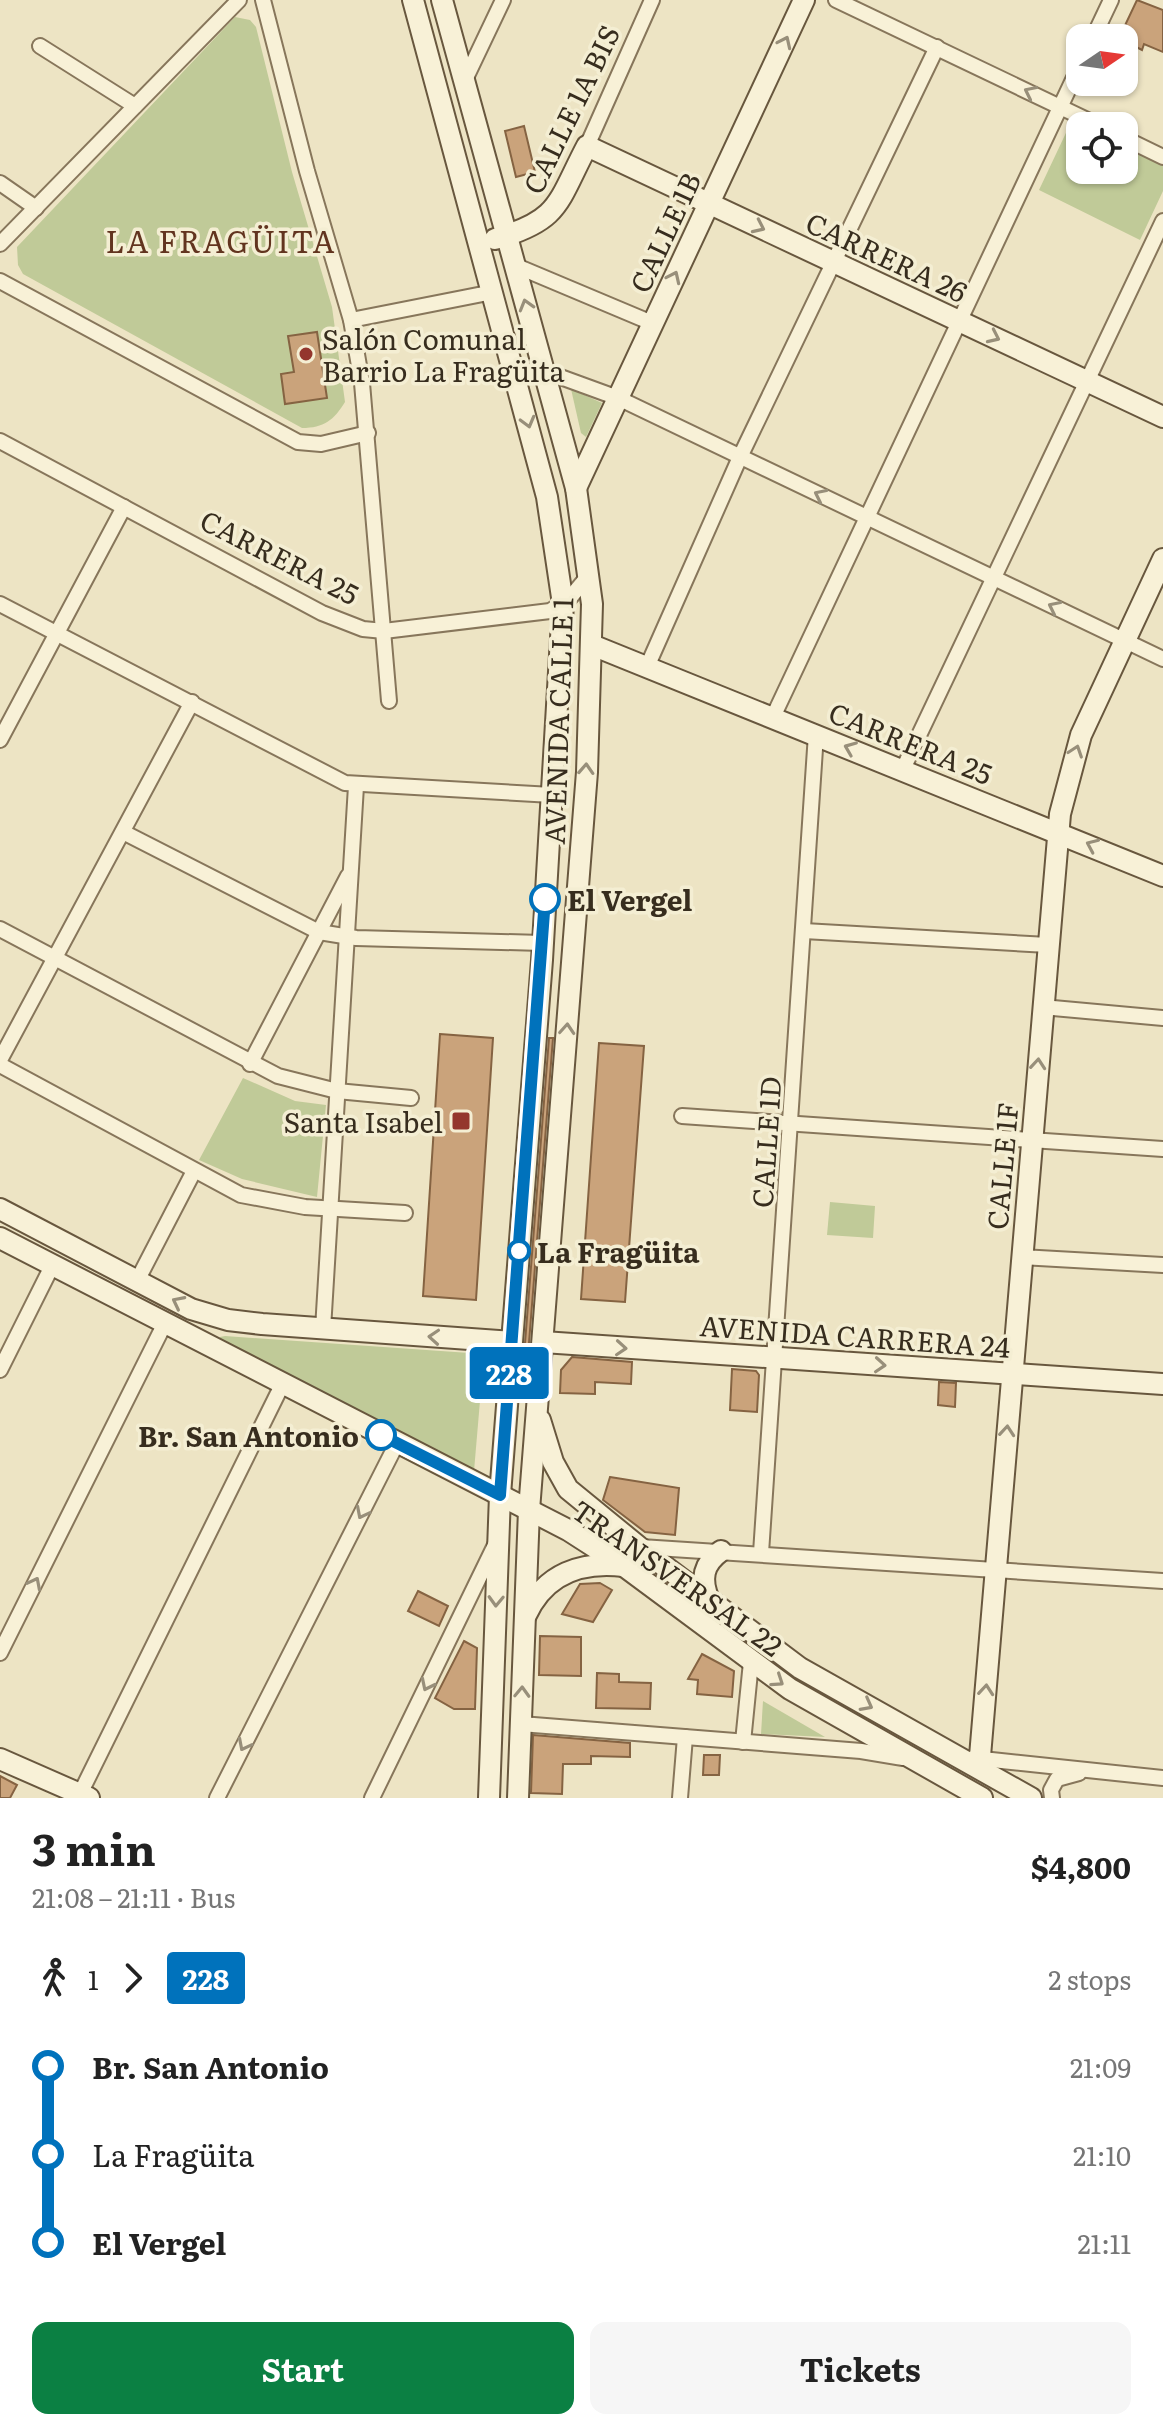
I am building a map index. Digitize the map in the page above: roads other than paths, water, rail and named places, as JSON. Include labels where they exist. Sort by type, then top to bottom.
[{"type":"main road","name":"AVENIDA CALLE 1","points":[[413,0],[554,527],[563,604],[542,943],[500,1495],[489,1798]]},
{"type":"main road","name":"AVENIDA CALLE 1","points":[[442,0],[576,488],[590,575],[592,645],[587,772],[529,1510],[518,1798]]},
{"type":"main road","name":"CALLE 1B","points":[[576,488],[804,0]]},
{"type":"main road","name":"CALLE 1A BIS","points":[[479,243],[534,226],[553,213],[587,146]]},
{"type":"main road","name":"CARRERA 26","points":[[587,146],[1163,417]]},
{"type":"main road","name":"CALLE 1F","points":[[980,1763],[1058,831],[1078,745],[1163,559]]},
{"type":"main road","name":"CARRERA 25","points":[[592,645],[1162,874]]},
{"type":"main road","points":[[0,1209],[213,1317],[323,1329],[512,1342]]},
{"type":"main road","points":[[0,1238],[164,1325]]},
{"type":"main road","name":"TRANSVERSAL 22","points":[[164,1325],[529,1510],[624,1566],[751,1662],[825,1711],[977,1797]]},
{"type":"main road","name":"AVENIDA CARRERA 24","points":[[543,1342],[1163,1384]]},
{"type":"main road","name":"TRANSVERSAL 22","points":[[537,1409],[564,1482],[587,1507],[800,1668],[959,1756],[980,1763],[1031,1798]]},
{"type":"main road","points":[[698,1620],[709,1600],[703,1581],[704,1569],[721,1551]]},
{"type":"main road","points":[[524,1618],[541,1591],[567,1571],[596,1564],[624,1566]]},
{"type":"main road","points":[[0,1759],[84,1796]]},
{"type":"street","points":[[0,244],[239,0]]},
{"type":"street","points":[[263,0],[307,171],[351,320],[368,433],[389,701]]},
{"type":"street","points":[[464,82],[503,0]]},
{"type":"street","name":"CALLE 1A BIS","points":[[587,146],[652,0]]},
{"type":"street","points":[[836,0],[1071,112]]},
{"type":"street","points":[[1100,24],[1111,0]]},
{"type":"street","points":[[40,46],[135,106]]},
{"type":"street","points":[[647,667],[740,457],[937,47]]},
{"type":"street","points":[[773,717],[1066,94]]},
{"type":"street","points":[[1138,145],[1163,157]]},
{"type":"street","points":[[0,183],[36,208]]},
{"type":"street","points":[[903,769],[1163,221]]},
{"type":"street","points":[[514,265],[652,323]]},
{"type":"street","points":[[0,281],[290,439],[309,445],[368,433]]},
{"type":"street","points":[[351,320],[493,292]]},
{"type":"street","points":[[544,371],[618,398],[1163,659]]},
{"type":"street","name":"CARRERA 25","points":[[0,441],[322,613],[363,629],[384,631],[550,611],[563,604]]},
{"type":"street","points":[[0,740],[124,507]]},
{"type":"street","points":[[563,604],[590,575]]},
{"type":"street","points":[[0,604],[334,779],[356,786],[552,795]]},
{"type":"street","points":[[192,702],[0,1063],[241,1195],[272,1203],[405,1213]]},
{"type":"street","name":"CALLE 1D","points":[[761,1553],[816,734]]},
{"type":"street","points":[[323,1329],[356,786]]},
{"type":"street","points":[[123,832],[319,932],[346,937],[542,943]]},
{"type":"street","points":[[250,1064],[350,872]]},
{"type":"street","points":[[0,929],[250,1064],[307,1086],[411,1098]]},
{"type":"street","points":[[804,931],[1048,945]]},
{"type":"street","points":[[1042,1007],[1163,1018]]},
{"type":"street","points":[[682,1116],[1163,1149]]},
{"type":"street","points":[[137,1281],[194,1171]]},
{"type":"street","points":[[1021,1257],[1163,1265]]},
{"type":"street","points":[[0,1370],[52,1266]]},
{"type":"street","points":[[0,1653],[164,1325]]},
{"type":"street","points":[[84,1796],[282,1385]]},
{"type":"street","points":[[217,1798],[397,1443]]},
{"type":"street","points":[[372,1798],[498,1540]]},
{"type":"street","points":[[639,1547],[1163,1581]]},
{"type":"street","points":[[743,1742],[751,1662]]},
{"type":"street","points":[[521,1724],[861,1751],[913,1760]]},
{"type":"street","points":[[680,1798],[685,1737]]},
{"type":"street","points":[[980,1763],[1163,1778]]},
{"type":"street","name":"CALLE 1F","points":[[977,1797],[980,1763]]},
{"type":"street","points":[[1052,1798],[1051,1790],[1057,1779],[1087,1772]]},
{"type":"place","name":"Salón Comunal Barrio La Fragüita","points":[[306,354]]},
{"type":"place","name":"El Vergel","points":[[545,899]]},
{"type":"place","name":"Santa Isabel","points":[[461,1121]]},
{"type":"place","name":"La Fragüita","points":[[519,1251]]},
{"type":"place","name":"Br. San Antonio","points":[[381,1435]]},
{"type":"district","name":"LA FRAGÜITA","points":[[221,240]]}]
